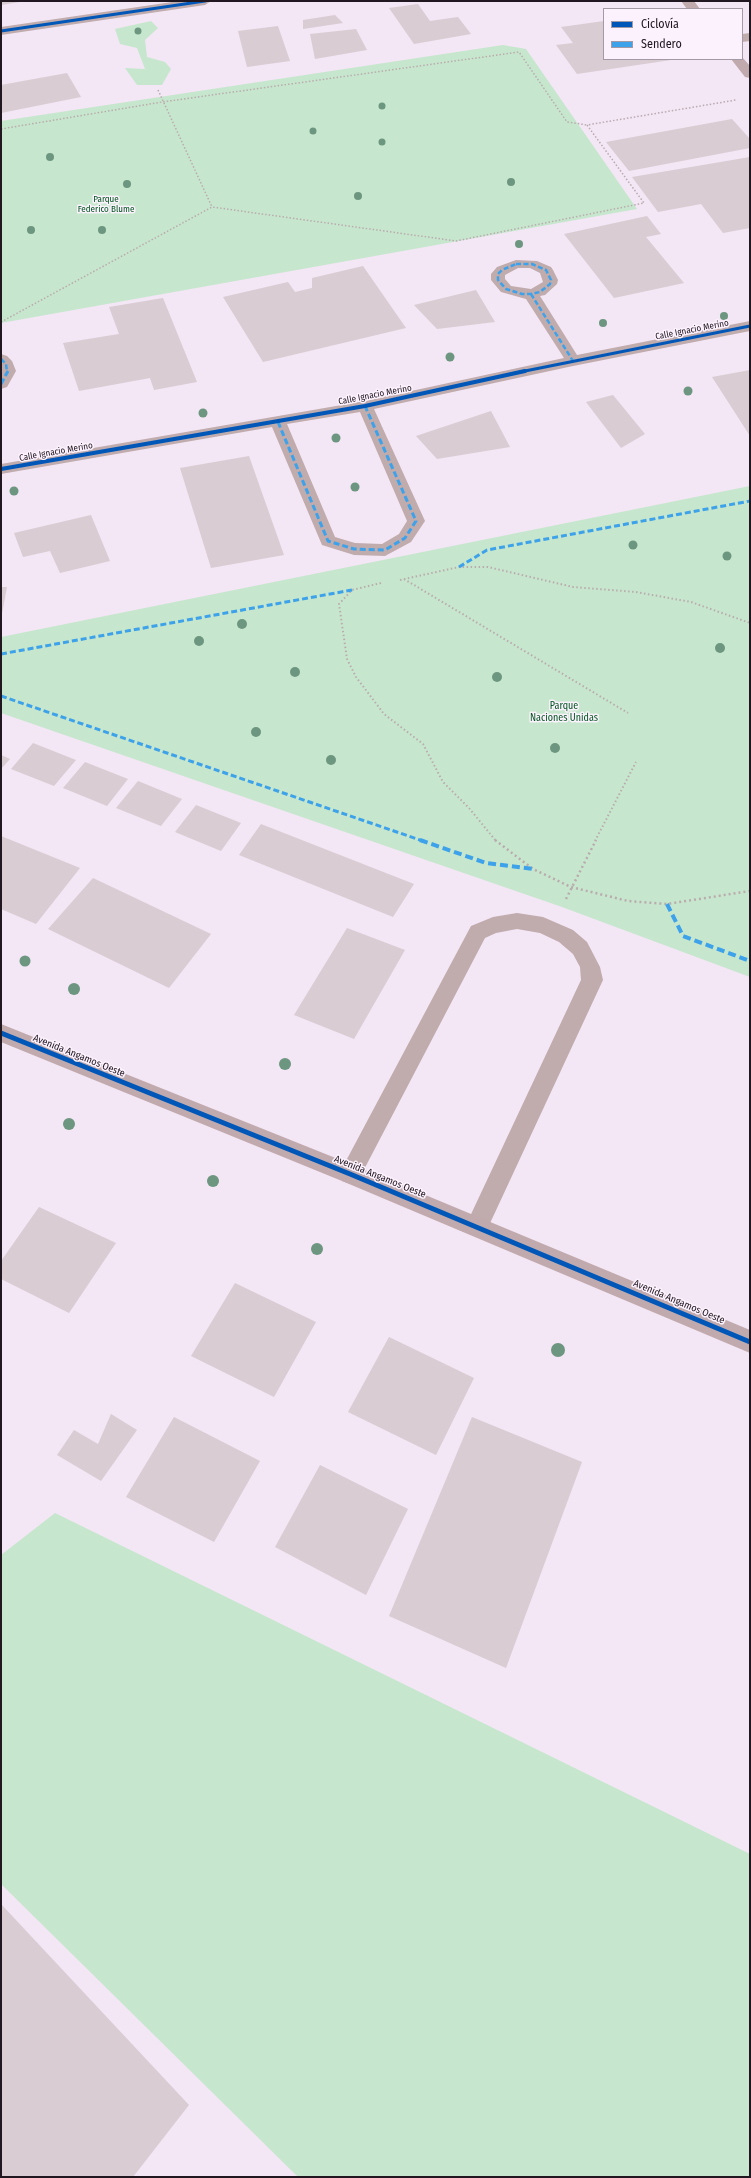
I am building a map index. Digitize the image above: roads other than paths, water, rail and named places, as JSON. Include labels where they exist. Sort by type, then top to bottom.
[{"type":"street","points":[[1,31],[205,1]]},
{"type":"street","points":[[737,60],[750,74]]},
{"type":"street","points":[[531,294],[574,361]]},
{"type":"street","name":"Calle Ignacio Merino","points":[[1,469],[365,406],[574,361],[750,326]]},
{"type":"street","points":[[1,359],[6,364],[8,372],[1,384]]},
{"type":"street","points":[[278,422],[328,541],[354,548],[384,550],[405,538],[416,521],[365,406]]},
{"type":"street","points":[[350,1174],[478,932],[493,925],[517,921],[542,925],[566,936],[580,948],[590,967],[592,980],[478,1228]]},
{"type":"street","name":"Avenida Angamos Oeste","points":[[2,1036],[350,1174],[750,1342]]},
{"type":"park label","name":"Parque Federico Blume","points":[[106,204]]},
{"type":"park label","name":"Parque Naciones Unidas","points":[[564,712]]}]
